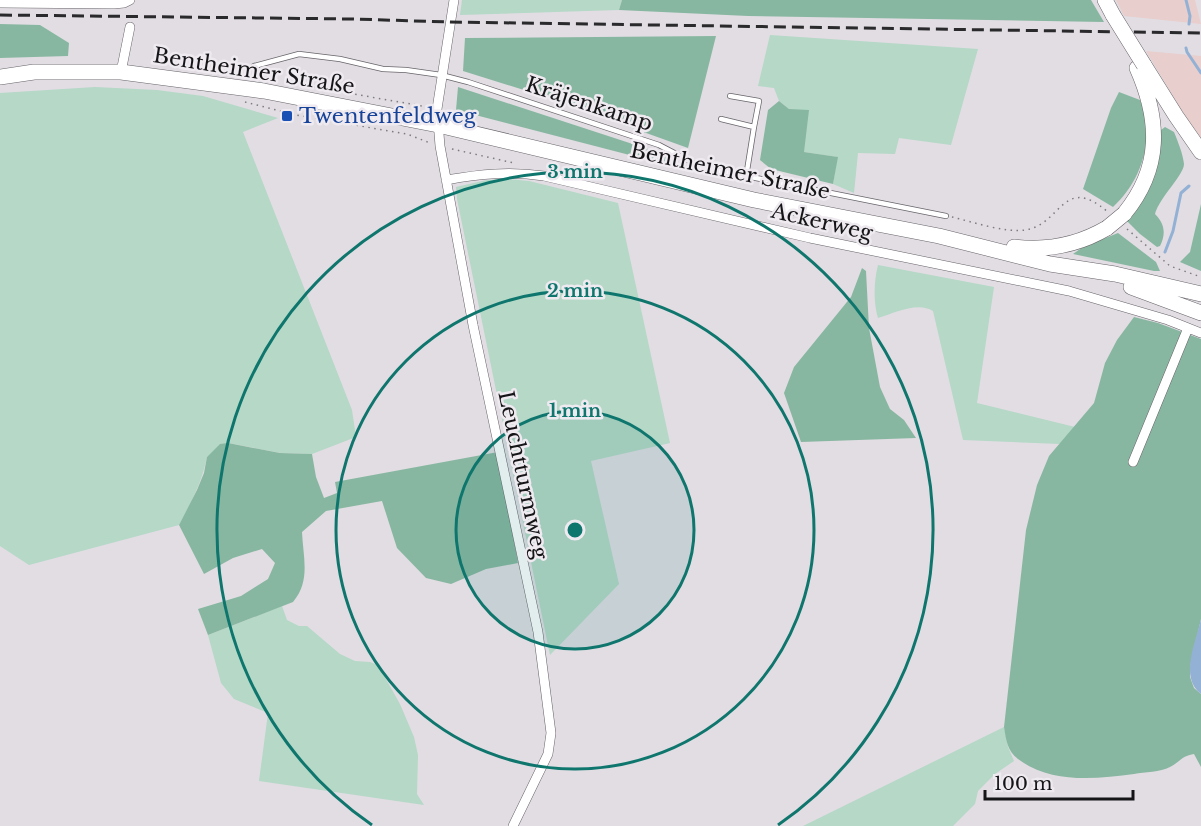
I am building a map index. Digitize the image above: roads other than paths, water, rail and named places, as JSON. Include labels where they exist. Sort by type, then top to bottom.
[{"type":"main road","points":[[1105,0],[1141,66],[1201,152]]},
{"type":"main road","points":[[957,241],[1029,249],[1050,248],[1083,240],[1107,228],[1124,213],[1140,192],[1152,162],[1154,146],[1154,127],[1141,66]]},
{"type":"main road","name":"Bentheimer Straße","points":[[0,77],[34,72],[121,72],[264,91],[438,125],[754,200],[957,241],[1050,264],[1115,274],[1201,294]]},
{"type":"main road","points":[[1050,264],[1137,289],[1201,312]]},
{"type":"street","points":[[0,3],[114,4],[130,0]]},
{"type":"street","points":[[438,125],[437,108],[441,75],[454,0]]},
{"type":"street","points":[[121,72],[130,27]]},
{"type":"street","name":"Leuchtturmweg","points":[[438,125],[473,325],[538,632],[549,711],[551,733],[548,754],[513,826]]},
{"type":"street","name":"Ackerweg","points":[[446,180],[494,172],[544,176],[810,238],[1069,291],[1201,333]]},
{"type":"street","points":[[1133,462],[1188,328]]},
{"type":"lane","name":"Kräjenkamp","points":[[254,66],[299,54],[340,59],[383,69],[441,75],[658,145],[701,167],[946,216]]},
{"type":"lane","points":[[730,96],[759,101],[746,177]]},
{"type":"lane","points":[[721,119],[754,127]]},
{"type":"water","points":[[1201,619],[1201,694],[1194,687],[1190,669]]},
{"type":"waterway","points":[[1186,0],[1190,16],[1189,24]]},
{"type":"waterway","points":[[1186,48],[1201,73]]},
{"type":"waterway","points":[[1165,252],[1173,231],[1181,193],[1189,186]]},
{"type":"railway","points":[[0,15],[1201,33]]},
{"type":"place","name":"Twentenfeldweg","points":[[287,116]]}]
